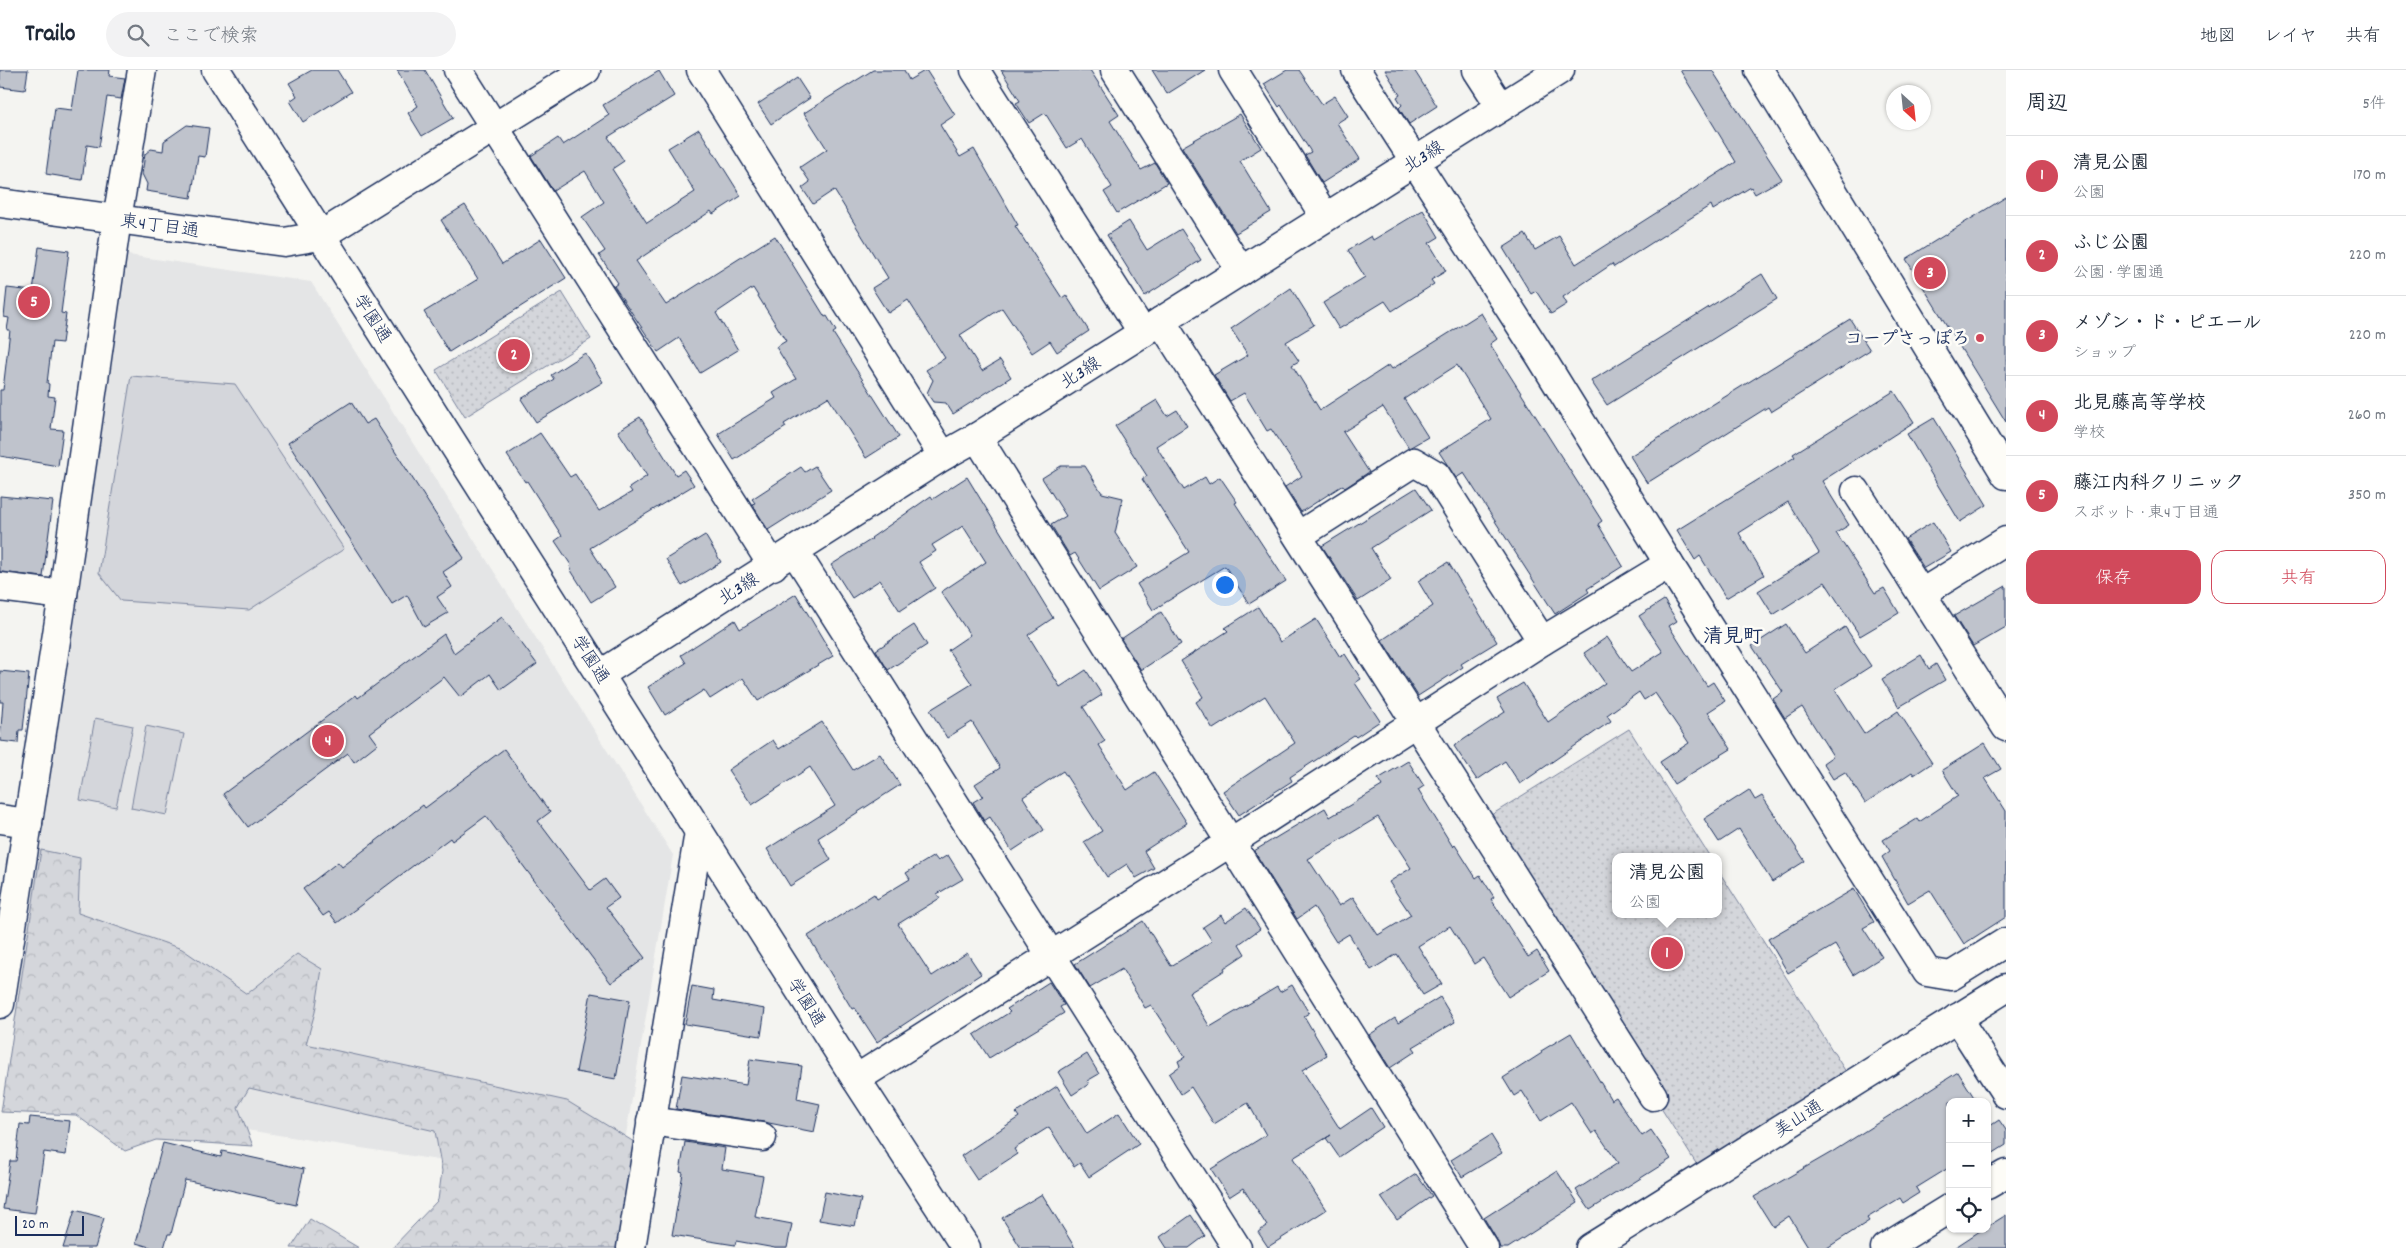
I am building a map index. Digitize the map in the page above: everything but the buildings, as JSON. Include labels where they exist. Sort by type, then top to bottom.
[{"type":"street","points":[[0,1004],[63,595],[117,219],[142,70]]},
{"type":"street","name":"学園通","points":[[216,70],[320,236],[601,674],[856,1079],[966,1248]]},
{"type":"street","points":[[458,70],[494,128],[1052,956],[1238,1248]]},
{"type":"street","points":[[320,236],[586,70]]},
{"type":"street","points":[[701,70],[943,456]]},
{"type":"street","points":[[975,70],[1298,536],[1653,1096]]},
{"type":"street","points":[[1115,70],[1241,271]]},
{"type":"street","points":[[1233,70],[1325,217]]},
{"type":"street","points":[[1356,70],[1539,354],[1669,564],[1927,972],[1950,976],[2006,942]]},
{"type":"street","points":[[1477,70],[1501,107]]},
{"type":"street","name":"北3線","points":[[601,674],[943,456],[977,437],[1560,70]]},
{"type":"street","points":[[1759,70],[2006,475]]},
{"type":"street","name":"東4丁目通","points":[[0,203],[284,242],[320,236]]},
{"type":"street","points":[[977,437],[1484,1248]]},
{"type":"street","points":[[1298,536],[1414,462],[1436,475],[1542,642]]},
{"type":"street","points":[[1856,491],[2006,727]]},
{"type":"street","points":[[1922,593],[2006,541]]},
{"type":"street","points":[[856,1079],[1231,842],[1417,721],[1669,564]]},
{"type":"street","points":[[0,587],[63,595]]},
{"type":"street","points":[[0,819],[28,822]]},
{"type":"street","points":[[631,1248],[699,832]]},
{"type":"street","name":"美山通","points":[[1590,1248],[2006,988]]},
{"type":"street","points":[[1958,1018],[2006,1094]]},
{"type":"street","points":[[651,1121],[762,1137]]},
{"type":"street","points":[[1991,1183],[2006,1174]]},
{"type":"street","points":[[1885,1248],[1946,1210]]},
{"type":"shaded area","points":[[128,255],[311,282],[673,855],[617,1188],[4,1092]]},
{"type":"green space","points":[[562,292],[591,339],[465,417],[436,370]]},
{"type":"green space","points":[[131,376],[235,384],[344,549],[249,610],[121,601],[99,573]]},
{"type":"green space","points":[[95,718],[133,726],[116,807],[80,800]]},
{"type":"green space","points":[[146,726],[184,734],[167,815],[131,808]]},
{"type":"green space","points":[[1629,729],[1707,853],[1612,853],[1612,918],[1722,918],[1722,876],[1853,1083],[1704,1176],[1480,822]]},
{"type":"green space","points":[[41,850],[80,858],[78,913],[182,949],[247,994],[297,954],[322,969],[315,1012],[306,1044],[567,1101],[639,1145],[618,1248],[392,1248],[438,1200],[442,1171],[435,1131],[249,1088],[238,1107],[253,1146],[156,1140],[125,1151],[76,1115],[1,1112]]},
{"type":"green space","points":[[310,1219],[359,1248],[291,1248]]},
{"type":"place","name":"メゾン・ド・ピエール","points":[[1930,273]]},
{"type":"place","name":"藤江内科クリニック","points":[[34,302]]},
{"type":"place","name":"コープさっぽろ","points":[[1980,338]]},
{"type":"place","name":"ふじ公園","points":[[514,355]]},
{"type":"place","name":"北見藤高等学校","points":[[328,741]]},
{"type":"place","name":"清見公園","points":[[1667,953]]},
{"type":"district","name":"清見町","points":[[1733,635]]}]
